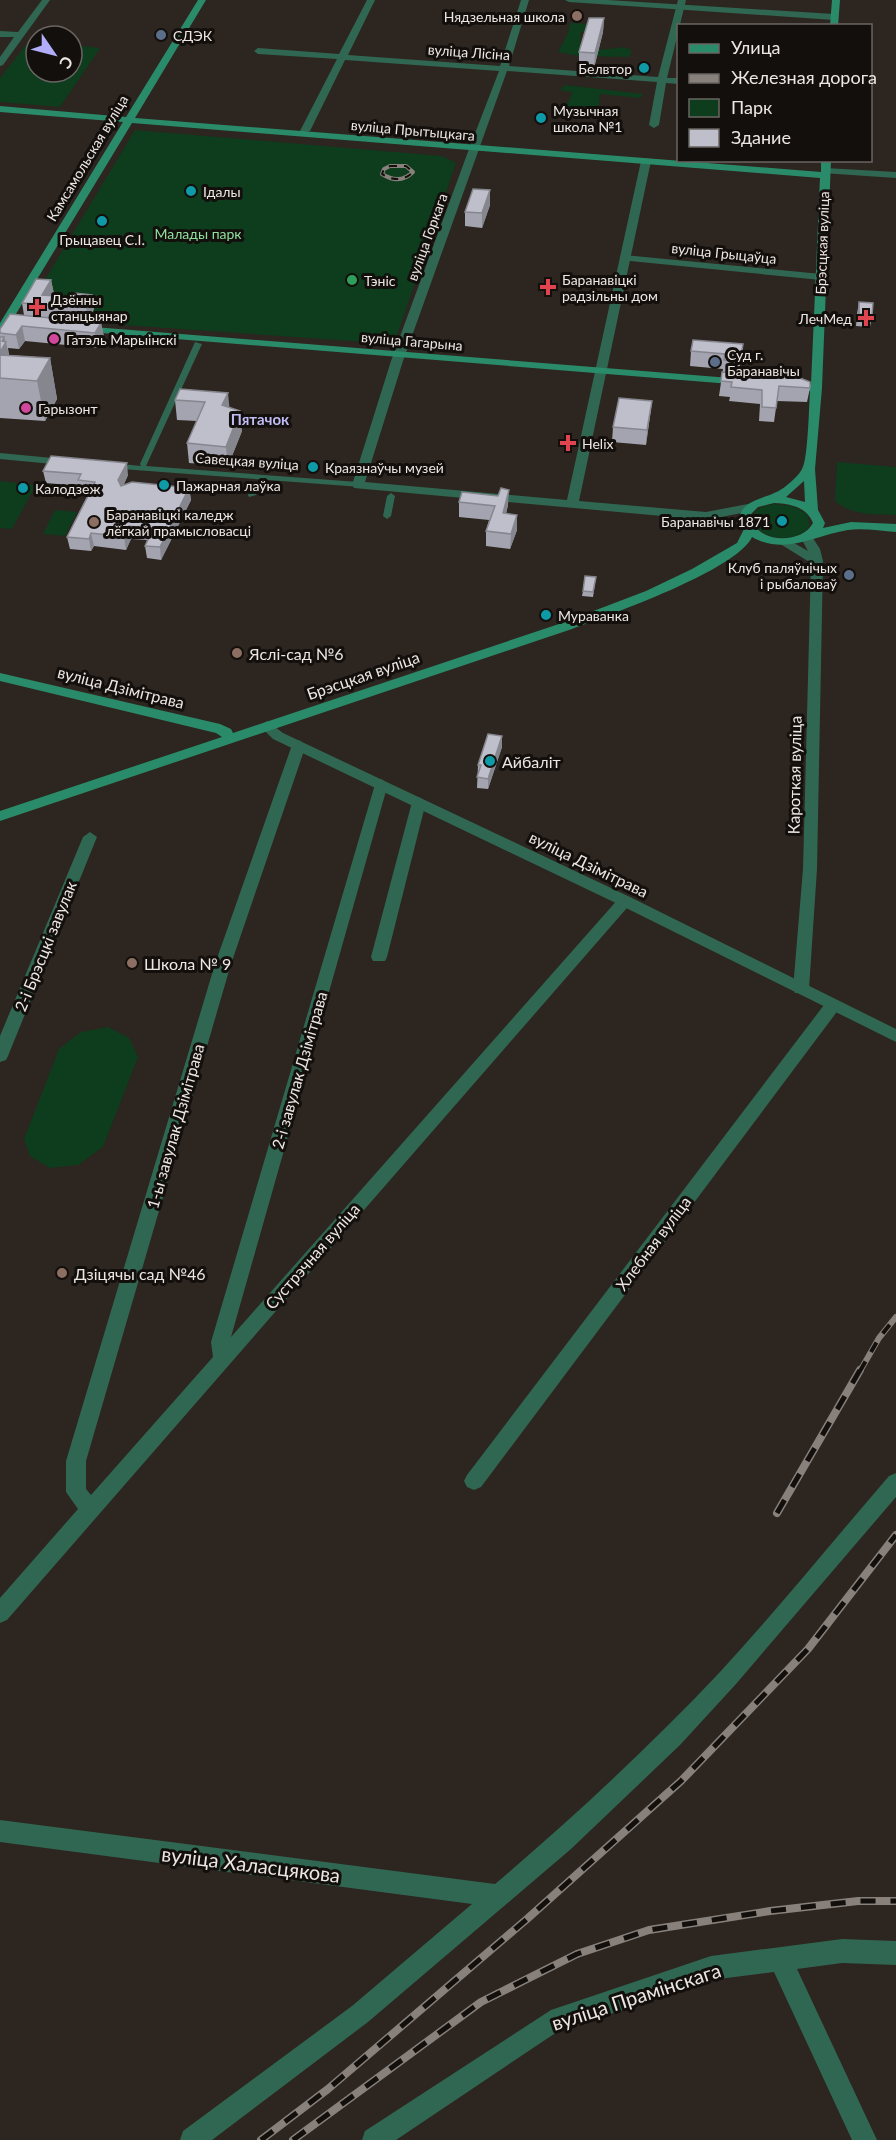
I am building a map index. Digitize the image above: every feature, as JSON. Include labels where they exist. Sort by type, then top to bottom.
[{"type":"main road","name":"Камсамольская вуліца","points":[[7,326],[126,121],[202,0]]},
{"type":"main road","points":[[834,21],[836,0]]},
{"type":"main road","name":"вуліца Прытыцкага","points":[[0,109],[474,149],[646,161],[825,169]]},
{"type":"main road","name":"Брэсцкая вуліца","points":[[811,535],[819,523],[813,512],[809,469],[816,388],[825,169]]},
{"type":"main road","name":"вуліца Гагарына","points":[[69,328],[755,383]]},
{"type":"main road","points":[[777,385],[816,388]]},
{"type":"main road","points":[[777,542],[747,527],[744,516],[748,508],[773,499],[789,490],[809,469]]},
{"type":"main road","points":[[773,499],[795,502],[813,512],[851,526],[896,528]]},
{"type":"main road","name":"Брэсцкая вуліца","points":[[731,553],[851,526]]},
{"type":"main road","name":"Брэсцкая вуліца","points":[[0,816],[567,626],[651,594],[731,553],[745,542],[747,527]]},
{"type":"main road","name":"вуліца Дзімітрава","points":[[0,677],[220,729],[226,732],[230,739]]},
{"type":"street","points":[[0,63],[46,0]]},
{"type":"street","points":[[304,131],[371,0]]},
{"type":"street","name":"вуліца Горкага","points":[[358,485],[399,355],[504,68],[525,0]]},
{"type":"street","points":[[569,0],[682,4],[834,21]]},
{"type":"street","points":[[654,125],[662,79],[682,4]]},
{"type":"street","points":[[0,34],[21,35]]},
{"type":"street","name":"вуліца Лісіна","points":[[258,51],[342,55],[677,81]]},
{"type":"street","points":[[572,504],[646,161]]},
{"type":"street","name":"вуліца Прытыцкага","points":[[825,169],[896,175]]},
{"type":"street","name":"вуліца Грыцаўца","points":[[624,258],[821,277]]},
{"type":"street","points":[[144,464],[198,344]]},
{"type":"street","points":[[0,456],[71,462]]},
{"type":"street","name":"Савецкая вуліца","points":[[106,465],[706,516],[747,527]]},
{"type":"street","points":[[252,495],[257,484]]},
{"type":"street","points":[[387,516],[391,496]]},
{"type":"street","name":"Савецкая вуліца","points":[[706,516],[748,508]]},
{"type":"street","name":"Кароткая вуліца","points":[[801,989],[810,869],[817,561],[811,535]]},
{"type":"street","points":[[777,542],[817,561]]},
{"type":"street","name":"вуліца Дзімітрава","points":[[267,726],[278,736],[419,801],[896,1036]]},
{"type":"street","name":"1-ы завулак Дзімітрава","points":[[90,1508],[76,1492],[76,1461],[223,964],[299,745]]},
{"type":"street","name":"2-і завулак Дзімітрава","points":[[225,1354],[220,1351],[220,1342],[381,784]]},
{"type":"street","points":[[379,957],[419,801]]},
{"type":"street","name":"2-і Брэсцкі завулак","points":[[0,1056],[90,837]]},
{"type":"street","name":"Сустрэчная вуліца","points":[[0,1613],[625,901]]},
{"type":"street","name":"Хлебная вуліца","points":[[474,1481],[833,1005]]},
{"type":"street","points":[[192,2140],[360,2014],[564,1841],[672,1737],[729,1677],[896,1482]]},
{"type":"street","name":"вуліца Халасцякова","points":[[0,1832],[501,1896]]},
{"type":"street","name":"вуліца Прамінскага","points":[[374,2140],[551,2022],[711,1968],[842,1951],[896,1953]]},
{"type":"street","points":[[780,1959],[865,2140]]},
{"type":"green space","points":[[570,23],[591,24],[581,33],[580,46],[597,49],[624,47],[631,50],[631,54],[628,57],[579,56],[558,52],[568,33]]},
{"type":"green space","points":[[84,46],[100,48],[84,72]]},
{"type":"green space","points":[[24,47],[24,84],[76,84],[60,107],[0,102],[0,78]]},
{"type":"green space","points":[[565,85],[643,94],[640,98],[600,94],[599,106],[585,106],[581,112],[562,107],[561,104],[569,102],[572,92],[560,90]]},
{"type":"green space","name":"Малады парк","points":[[135,130],[442,156],[456,163],[394,344],[22,318]]},
{"type":"green space","points":[[837,462],[896,467],[896,515],[856,512],[835,501]]},
{"type":"green space","points":[[0,481],[36,485],[12,529],[0,528]]},
{"type":"green space","points":[[774,504],[793,506],[807,514],[810,525],[797,536],[788,538],[770,536],[762,532],[751,519],[760,508]]},
{"type":"green space","points":[[55,510],[77,512],[65,536],[43,534]]},
{"type":"green space","points":[[108,1027],[129,1038],[138,1057],[103,1147],[78,1165],[50,1168],[30,1156],[24,1139],[59,1049],[81,1032]]},
{"type":"building","points":[[589,18],[604,18],[595,53],[579,52]]},
{"type":"building","points":[[473,189],[490,190],[482,213],[465,212]]},
{"type":"building","points":[[36,279],[51,280],[42,295],[72,297],[74,293],[92,295],[86,307],[22,303]]},
{"type":"building","points":[[859,302],[873,303],[872,315],[859,314]]},
{"type":"building","points":[[10,314],[101,323],[95,333],[22,326],[16,335],[0,333],[0,329]]},
{"type":"building","points":[[0,337],[4,337],[2,341],[6,342],[0,352]]},
{"type":"building","points":[[693,340],[743,344],[740,361],[724,360],[725,354],[691,351]]},
{"type":"building","points":[[0,355],[50,358],[37,381],[0,378]]},
{"type":"building","points":[[722,372],[800,378],[810,382],[810,388],[779,386],[776,408],[762,407],[762,390],[731,387],[732,382],[721,381]]},
{"type":"building","points":[[180,389],[228,393],[222,405],[240,411],[226,447],[187,443],[205,402],[175,400]]},
{"type":"building","points":[[619,398],[652,401],[647,430],[613,427]]},
{"type":"building","points":[[51,456],[127,463],[118,480],[121,486],[132,482],[189,488],[160,547],[145,546],[153,529],[129,526],[124,537],[91,533],[89,539],[67,537],[95,482],[78,480],[81,474],[43,471]]},
{"type":"building","points":[[501,488],[509,490],[503,513],[517,515],[511,534],[486,531],[495,506],[459,502],[462,492],[498,496]]},
{"type":"building","points":[[585,576],[596,577],[593,592],[583,591]]},
{"type":"building","name":"Айбаліт","points":[[488,734],[502,736],[488,779],[477,777],[481,765],[478,765]]},
{"type":"railway","points":[[390,166],[406,166],[413,172],[402,178],[390,178],[382,174],[384,169],[390,166]]},
{"type":"railway","points":[[860,1371],[879,1338],[896,1317]]},
{"type":"railway","points":[[777,1513],[860,1370]]},
{"type":"railway","points":[[261,2140],[328,2089],[527,1919],[681,1781],[808,1649],[896,1535]]},
{"type":"railway","points":[[293,2140],[481,2002],[577,1954],[649,1930],[770,1911],[858,1901],[896,1901]]},
{"type":"place","name":"Нядзельная школа","points":[[577,16]]},
{"type":"place","name":"СДЭК","points":[[161,35]]},
{"type":"place","name":"Белвтор","points":[[644,68]]},
{"type":"place","name":"Музычная школа №1","points":[[541,118]]},
{"type":"place","name":"Ідалы","points":[[191,191]]},
{"type":"place","name":"Грыцавец С.І.","points":[[102,221]]},
{"type":"place","name":"Тэніс","points":[[352,280]]},
{"type":"place","name":"Баранавіцкі радзільны дом","points":[[548,287]]},
{"type":"place","name":"Дзённы станцыянар","points":[[37,307]]},
{"type":"place","name":"ЛечМед","points":[[866,318]]},
{"type":"place","name":"Гатэль Марыінскі","points":[[54,339]]},
{"type":"place","name":"Суд г. Баранавічы","points":[[715,362]]},
{"type":"place","name":"Гарызонт","points":[[26,408]]},
{"type":"place","name":"Helix","points":[[568,443]]},
{"type":"place","name":"Краязнаўчы музей","points":[[313,467]]},
{"type":"place","name":"Пажарная лаўка","points":[[164,485]]},
{"type":"place","name":"Калодзеж","points":[[23,488]]},
{"type":"place","name":"Баранавічы 1871","points":[[782,521]]},
{"type":"place","name":"Баранавіцкі каледж лёгкай прамысловасці","points":[[94,522]]},
{"type":"place","name":"Клуб паляўнічых і рыбаловаў","points":[[849,575]]},
{"type":"place","name":"Мураванка","points":[[546,615]]},
{"type":"place","name":"Яслі-сад №6","points":[[237,653]]},
{"type":"place","name":"Айбаліт","points":[[490,761]]},
{"type":"place","name":"Школа № 9","points":[[132,963]]},
{"type":"place","name":"Дзіцячы сад №46","points":[[62,1273]]},
{"type":"district","name":"Пятачок","points":[[260,419]]}]
